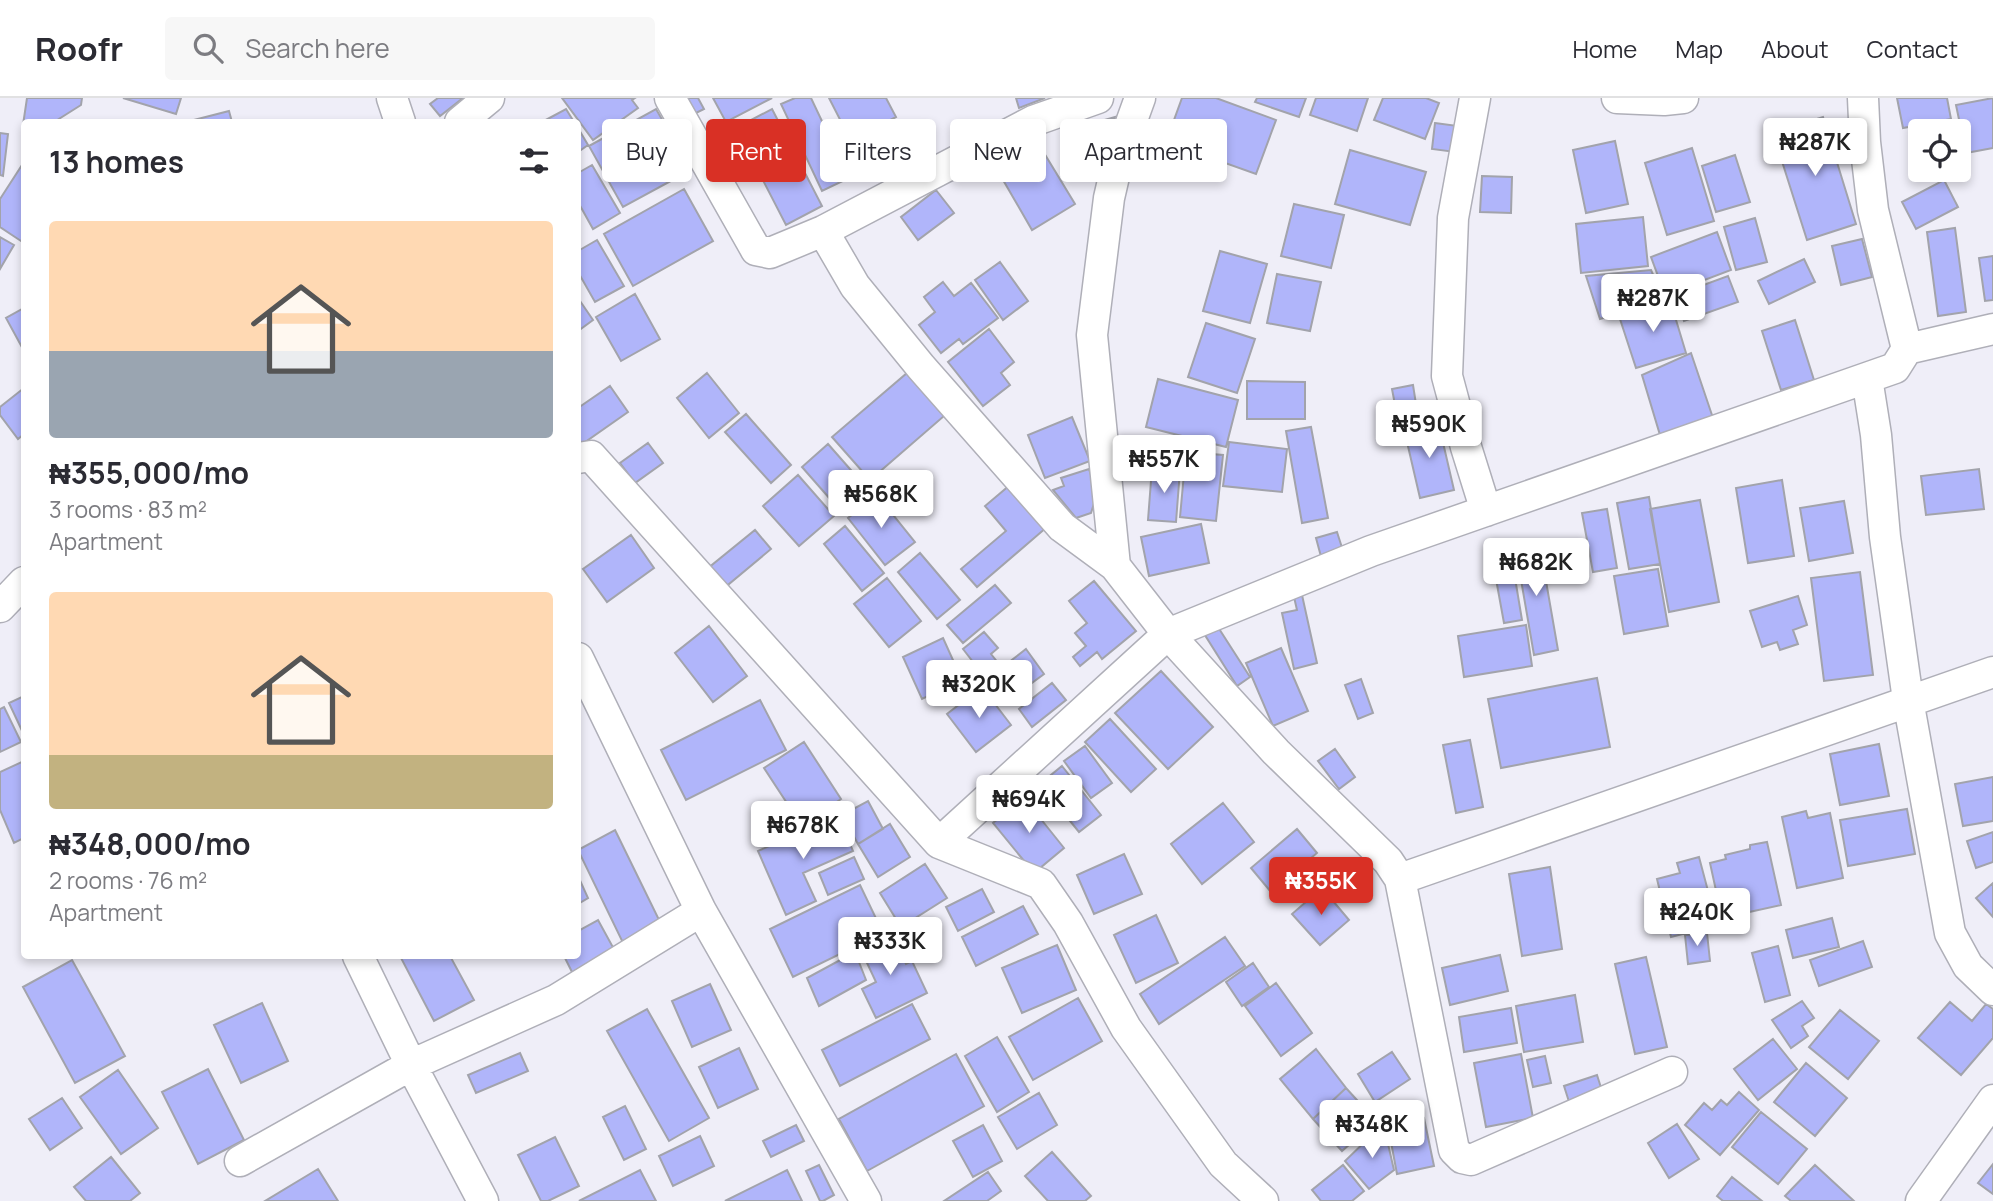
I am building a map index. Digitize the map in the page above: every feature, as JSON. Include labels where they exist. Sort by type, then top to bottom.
[{"type":"street","points":[[392,98],[399,119]]},
{"type":"street","points":[[464,119],[489,98]]},
{"type":"street","points":[[670,98],[756,250],[770,253],[823,231],[1033,121],[1098,98]]},
{"type":"street","points":[[1109,98],[1139,101],[1118,159],[1109,198],[1091,335],[1115,566]]},
{"type":"street","points":[[1475,98],[1453,218],[1447,376],[1465,447],[1486,511]]},
{"type":"street","points":[[1617,98],[1683,98]]},
{"type":"street","points":[[1863,98],[1873,210],[1907,349]]},
{"type":"street","points":[[823,231],[855,286],[920,367],[1062,527],[1115,566],[1168,634],[1276,752],[1388,861],[1400,879],[1454,1150],[1462,1158],[1471,1160],[1672,1072]]},
{"type":"street","points":[[939,842],[1168,634],[1371,551],[1895,368],[1907,349],[1993,329]]},
{"type":"street","points":[[1867,378],[1876,435],[1885,537],[1908,700],[1950,933],[1968,966],[1993,990]]},
{"type":"street","points":[[581,458],[591,456],[939,842],[1041,884],[1068,923],[1126,1028],[1223,1164],[1263,1201]]},
{"type":"street","points":[[0,607],[21,585]]},
{"type":"street","points":[[581,664],[701,911],[866,1201]]},
{"type":"street","points":[[1400,879],[1993,672]]},
{"type":"street","points":[[240,1161],[411,1065],[556,1000],[701,911]]},
{"type":"street","points":[[359,959],[411,1065],[483,1201]]},
{"type":"street","points":[[1921,1201],[1993,1100]]},
{"type":"building","points":[[27,98],[82,98],[81,105],[59,119],[24,119]]},
{"type":"building","points":[[123,98],[181,98],[176,114]]},
{"type":"building","points":[[438,98],[463,98],[440,116],[430,104]]},
{"type":"building","points":[[562,98],[635,98],[632,100],[638,108],[623,119],[602,119],[602,134],[593,140],[581,124],[581,119],[578,119]]},
{"type":"building","points":[[678,98],[698,98],[704,109],[688,117]]},
{"type":"building","points":[[713,98],[772,98],[732,119],[724,119]]},
{"type":"building","points":[[795,98],[811,98],[821,119],[820,182],[841,182],[822,191],[806,157],[806,119],[788,119],[781,104]]},
{"type":"building","points":[[829,98],[886,98],[896,117],[892,119],[840,119]]},
{"type":"building","points":[[1016,98],[1045,98],[1019,108]]},
{"type":"building","points":[[1182,98],[1216,98],[1276,120],[1256,174],[1227,164],[1227,119],[1174,119]]},
{"type":"building","points":[[1257,98],[1306,98],[1299,117],[1255,102]]},
{"type":"building","points":[[1316,98],[1368,98],[1357,131],[1310,115]]},
{"type":"building","points":[[1383,98],[1426,98],[1439,103],[1425,139],[1374,120]]},
{"type":"building","points":[[1897,98],[1947,98],[1951,119],[1908,119],[1908,127],[1903,128]]},
{"type":"building","points":[[1993,98],[1993,148],[1971,152],[1971,119],[1959,119],[1956,105]]},
{"type":"building","points":[[566,109],[572,119],[548,119]]},
{"type":"building","points":[[656,109],[662,119],[638,119]]},
{"type":"building","points":[[772,109],[777,119],[753,119]]},
{"type":"building","points":[[229,111],[231,119],[198,119]]},
{"type":"building","points":[[1823,117],[1856,224],[1807,240],[1773,133]]},
{"type":"building","points":[[1435,123],[1458,126],[1455,152],[1432,149]]},
{"type":"building","points":[[0,133],[8,134],[3,176],[0,175]]},
{"type":"building","points":[[581,133],[588,145],[581,150]]},
{"type":"building","points":[[602,139],[602,169],[589,146]]},
{"type":"building","points":[[1615,141],[1628,204],[1586,213],[1573,150]]},
{"type":"building","points":[[1692,148],[1714,221],[1667,235],[1645,163]]},
{"type":"building","points":[[1350,150],[1426,172],[1410,225],[1335,204]]},
{"type":"building","points":[[1735,155],[1750,202],[1716,212],[1702,166]]},
{"type":"building","points":[[1046,156],[1075,204],[1032,230],[1004,182],[1046,182]]},
{"type":"building","points":[[592,165],[620,213],[593,229],[581,207],[581,171]]},
{"type":"building","points":[[21,167],[21,241],[0,227],[0,199]]},
{"type":"building","points":[[806,175],[822,206],[786,225],[764,182],[806,182]]},
{"type":"building","points":[[1482,176],[1512,177],[1511,213],[1480,212]]},
{"type":"building","points":[[609,182],[669,182],[623,207]]},
{"type":"building","points":[[1945,182],[1958,207],[1916,229],[1902,202]]},
{"type":"building","points":[[684,189],[713,241],[633,286],[604,234]]},
{"type":"building","points":[[936,190],[954,213],[918,240],[901,217]]},
{"type":"building","points":[[1294,204],[1344,215],[1331,268],[1281,256]]},
{"type":"building","points":[[1643,217],[1648,266],[1581,273],[1576,224]]},
{"type":"building","points":[[1755,218],[1767,262],[1736,270],[1724,227]]},
{"type":"building","points":[[1955,228],[1966,312],[1938,316],[1927,232]]},
{"type":"building","points":[[1717,232],[1731,270],[1665,295],[1651,257]]},
{"type":"building","points":[[0,237],[14,245],[0,269]]},
{"type":"building","points":[[1862,239],[1872,277],[1841,285],[1832,246]]},
{"type":"building","points":[[597,240],[624,286],[595,302],[581,277],[581,249]]},
{"type":"building","points":[[1220,251],[1267,264],[1250,323],[1203,311]]},
{"type":"building","points":[[1993,256],[1993,300],[1985,301],[1979,258]]},
{"type":"building","points":[[1804,259],[1815,282],[1769,304],[1758,281]]},
{"type":"building","points":[[1000,262],[1028,301],[1003,320],[975,280]]},
{"type":"building","points":[[1651,270],[1662,295],[1630,310],[1600,319],[1586,276]]},
{"type":"building","points":[[1277,274],[1321,282],[1310,331],[1267,323]]},
{"type":"building","points":[[1728,276],[1738,302],[1684,321],[1676,295]]},
{"type":"building","points":[[943,282],[954,296],[971,283],[998,318],[963,344],[959,339],[941,353],[919,325],[935,312],[924,297]]},
{"type":"building","points":[[635,294],[660,339],[621,361],[596,317]]},
{"type":"building","points":[[1670,300],[1686,353],[1636,368],[1619,316]]},
{"type":"building","points":[[581,302],[593,320],[581,329]]},
{"type":"building","points":[[21,310],[21,346],[6,318]]},
{"type":"building","points":[[1795,320],[1814,380],[1781,390],[1762,331]]},
{"type":"building","points":[[1206,323],[1255,339],[1237,393],[1188,377]]},
{"type":"building","points":[[989,329],[1014,362],[1001,373],[1010,385],[983,406],[948,362]]},
{"type":"building","points":[[1691,353],[1713,418],[1660,435],[1642,375]]},
{"type":"building","points":[[707,373],[739,413],[709,438],[677,398]]},
{"type":"building","points":[[907,373],[944,416],[870,480],[832,437]]},
{"type":"building","points":[[1158,379],[1238,400],[1226,447],[1146,427]]},
{"type":"building","points":[[1247,381],[1305,382],[1305,419],[1247,419]]},
{"type":"building","points":[[1413,385],[1418,417],[1386,422],[1385,412],[1396,410],[1392,389]]},
{"type":"building","points":[[610,386],[628,412],[581,445],[581,406]]},
{"type":"building","points":[[21,390],[21,436],[18,439],[0,415],[0,407]]},
{"type":"building","points":[[746,414],[791,465],[771,483],[725,432]]},
{"type":"building","points":[[1072,417],[1090,461],[1045,478],[1028,435]]},
{"type":"building","points":[[1438,421],[1454,490],[1420,498],[1404,429]]},
{"type":"building","points":[[1311,427],[1328,518],[1302,523],[1286,431]]},
{"type":"building","points":[[1229,442],[1287,449],[1282,492],[1223,486]]},
{"type":"building","points":[[648,443],[663,463],[635,483],[620,463]]},
{"type":"building","points":[[828,444],[864,485],[838,508],[802,467]]},
{"type":"building","points":[[1186,452],[1223,455],[1216,521],[1180,517]]},
{"type":"building","points":[[1152,468],[1180,470],[1176,522],[1148,520]]},
{"type":"building","points":[[1089,469],[1097,494],[1091,513],[1076,518],[1053,490],[1064,486],[1061,478]]},
{"type":"building","points":[[1979,469],[1984,509],[1926,515],[1921,476]]},
{"type":"building","points":[[798,475],[834,516],[799,546],[763,506]]},
{"type":"building","points":[[1782,480],[1794,556],[1748,563],[1736,488]]},
{"type":"building","points":[[1010,485],[1047,527],[977,587],[961,569],[1006,531],[985,506]]},
{"type":"building","points":[[877,495],[915,542],[885,565],[848,518]]},
{"type":"building","points":[[1649,497],[1660,564],[1629,569],[1617,503]]},
{"type":"building","points":[[1700,500],[1719,602],[1669,612],[1650,509]]},
{"type":"building","points":[[1844,501],[1853,553],[1809,561],[1800,508]]},
{"type":"building","points":[[1607,509],[1617,568],[1593,572],[1582,513]]},
{"type":"building","points":[[1201,524],[1209,563],[1149,576],[1141,537]]},
{"type":"building","points":[[845,526],[884,573],[862,591],[824,544]]},
{"type":"building","points":[[755,530],[771,549],[723,589],[707,569]]},
{"type":"building","points":[[1337,532],[1345,557],[1323,564],[1316,538]]},
{"type":"building","points":[[631,535],[654,568],[607,602],[583,569]]},
{"type":"building","points":[[1539,541],[1558,650],[1534,655],[1515,545]]},
{"type":"building","points":[[920,553],[960,600],[937,619],[898,572]]},
{"type":"building","points":[[1511,554],[1522,620],[1504,623],[1492,557]]},
{"type":"building","points":[[1658,569],[1668,626],[1624,634],[1614,576]]},
{"type":"building","points":[[1860,572],[1873,675],[1824,681],[1811,578]]},
{"type":"building","points":[[887,578],[921,621],[889,647],[854,604]]},
{"type":"building","points":[[1094,581],[1136,631],[1102,659],[1097,652],[1080,666],[1073,657],[1086,646],[1075,633],[1087,623],[1069,601]]},
{"type":"building","points":[[995,585],[1011,603],[963,643],[947,625]]},
{"type":"building","points":[[1302,595],[1317,663],[1294,669],[1282,613],[1297,610],[1294,597]]},
{"type":"building","points":[[1798,596],[1807,625],[1793,630],[1798,644],[1780,650],[1777,642],[1762,647],[1750,611]]},
{"type":"building","points":[[1216,624],[1250,677],[1237,686],[1203,632]]},
{"type":"building","points":[[1526,625],[1532,666],[1464,677],[1458,636]]},
{"type":"building","points":[[709,626],[747,676],[713,702],[675,653]]},
{"type":"building","points":[[984,632],[998,648],[991,654],[999,664],[984,676],[963,649]]},
{"type":"building","points":[[943,638],[962,680],[922,699],[903,657]]},
{"type":"building","points":[[1281,648],[1308,711],[1273,726],[1246,663]]},
{"type":"building","points":[[1026,649],[1044,674],[1009,700],[991,676]]},
{"type":"building","points":[[1161,671],[1213,727],[1168,769],[1115,713]]},
{"type":"building","points":[[1597,678],[1610,747],[1501,768],[1488,699]]},
{"type":"building","points":[[1361,679],[1373,713],[1358,719],[1345,685]]},
{"type":"building","points":[[1052,683],[1066,700],[1032,727],[1019,709]]},
{"type":"building","points":[[982,687],[1011,725],[976,752],[947,714]]},
{"type":"building","points":[[21,697],[21,729],[9,703]]},
{"type":"building","points":[[760,700],[786,750],[686,800],[661,750]]},
{"type":"building","points":[[4,707],[21,742],[0,752],[0,709]]},
{"type":"building","points":[[1110,719],[1156,769],[1131,792],[1085,742]]},
{"type":"building","points":[[1470,740],[1483,807],[1456,813],[1443,745]]},
{"type":"building","points":[[804,742],[841,799],[802,826],[764,768]]},
{"type":"building","points":[[1879,744],[1889,796],[1840,805],[1830,754]]},
{"type":"building","points":[[1085,746],[1112,783],[1091,798],[1064,761]]},
{"type":"building","points":[[1335,749],[1355,777],[1339,789],[1318,761]]},
{"type":"building","points":[[21,762],[21,840],[14,843],[0,810],[0,772]]},
{"type":"building","points":[[1062,766],[1101,815],[1079,832],[1040,784]]},
{"type":"building","points":[[1993,777],[1993,821],[1963,826],[1955,784]]},
{"type":"building","points":[[1024,798],[1064,848],[1034,873],[993,823]]},
{"type":"building","points":[[868,801],[883,829],[858,844],[842,815]]},
{"type":"building","points":[[1223,803],[1254,842],[1202,884],[1171,844]]},
{"type":"building","points":[[1907,809],[1915,854],[1848,866],[1840,820]]},
{"type":"building","points":[[1806,811],[1808,818],[1830,813],[1843,878],[1797,888],[1782,817]]},
{"type":"building","points":[[838,816],[853,851],[803,873],[816,901],[786,915],[758,851]]},
{"type":"building","points":[[890,824],[910,857],[878,877],[858,844]]},
{"type":"building","points":[[1297,829],[1317,853],[1271,892],[1251,868]]},
{"type":"building","points":[[615,830],[663,928],[625,947],[581,856],[581,848]]},
{"type":"building","points":[[1993,832],[1993,862],[1976,868],[1967,841]]},
{"type":"building","points":[[1767,842],[1781,905],[1722,918],[1710,863],[1726,859],[1725,855],[1750,849],[1750,845]]},
{"type":"building","points":[[1124,854],[1142,894],[1094,914],[1077,875]]},
{"type":"building","points":[[854,857],[864,879],[828,895],[819,873]]},
{"type":"building","points":[[1699,857],[1717,925],[1671,937],[1657,879],[1680,873],[1677,863]]},
{"type":"building","points":[[925,864],[947,898],[901,927],[880,893]]},
{"type":"building","points":[[1550,867],[1562,949],[1522,956],[1509,874]]},
{"type":"building","points":[[581,883],[588,898],[581,902]]},
{"type":"building","points":[[1993,883],[1993,917],[1976,898]]},
{"type":"building","points":[[860,885],[883,933],[793,977],[770,929]]},
{"type":"building","points":[[1322,888],[1349,920],[1320,945],[1292,914]]},
{"type":"building","points":[[982,889],[994,912],[958,931],[946,907]]},
{"type":"building","points":[[1023,906],[1038,934],[976,966],[962,937]]},
{"type":"building","points":[[1156,915],[1178,963],[1136,983],[1114,935]]},
{"type":"building","points":[[1832,918],[1839,947],[1793,958],[1786,930]]},
{"type":"building","points":[[598,920],[615,951],[573,974],[566,959],[581,959],[581,929]]},
{"type":"building","points":[[892,933],[906,964],[912,961],[927,993],[876,1018],[862,989],[876,982],[860,948]]},
{"type":"building","points":[[1707,933],[1710,961],[1688,964],[1685,935]]},
{"type":"building","points":[[1225,937],[1245,966],[1159,1024],[1140,994]]},
{"type":"building","points":[[1863,941],[1872,967],[1819,986],[1810,960]]},
{"type":"building","points":[[1057,945],[1076,990],[1022,1013],[1002,968]]},
{"type":"building","points":[[1778,946],[1790,995],[1765,1002],[1752,953]]},
{"type":"building","points":[[855,952],[866,980],[819,1006],[807,978]]},
{"type":"building","points":[[1500,955],[1508,991],[1450,1005],[1442,968]]},
{"type":"building","points":[[1646,957],[1667,1047],[1635,1054],[1615,964]]},
{"type":"building","points":[[402,959],[452,959],[474,1000],[434,1021]]},
{"type":"building","points":[[72,960],[125,1056],[75,1083],[23,987]]},
{"type":"building","points":[[1253,963],[1269,987],[1242,1006],[1226,982]]},
{"type":"building","points":[[1276,983],[1312,1033],[1281,1056],[1245,1006]]},
{"type":"building","points":[[710,984],[731,1030],[692,1047],[672,1001]]},
{"type":"building","points":[[1575,995],[1583,1042],[1524,1052],[1516,1006]]},
{"type":"building","points":[[1078,998],[1102,1041],[1033,1080],[1009,1037]]},
{"type":"building","points":[[1802,1001],[1814,1018],[1802,1026],[1808,1036],[1791,1048],[1772,1020]]},
{"type":"building","points":[[1950,1002],[1972,1021],[1986,1004],[1993,1009],[1993,1038],[1961,1075],[1918,1038]]},
{"type":"building","points":[[262,1003],[288,1061],[241,1083],[214,1025]]},
{"type":"building","points":[[912,1004],[930,1039],[840,1086],[822,1050]]},
{"type":"building","points":[[1511,1008],[1517,1043],[1464,1052],[1459,1017]]},
{"type":"building","points":[[647,1009],[709,1118],[669,1141],[607,1031]]},
{"type":"building","points":[[1840,1010],[1879,1041],[1848,1079],[1809,1047]]},
{"type":"building","points":[[997,1037],[1029,1092],[997,1112],[965,1056]]},
{"type":"building","points":[[1773,1039],[1797,1069],[1758,1100],[1734,1069]]},
{"type":"building","points":[[739,1048],[758,1089],[718,1108],[699,1067]]},
{"type":"building","points":[[1316,1049],[1346,1088],[1313,1119],[1280,1079]]},
{"type":"building","points":[[1392,1052],[1410,1079],[1375,1102],[1358,1074]]},
{"type":"building","points":[[520,1053],[528,1071],[476,1093],[468,1075]]},
{"type":"building","points":[[956,1054],[984,1106],[867,1171],[839,1119]]},
{"type":"building","points":[[1521,1054],[1533,1118],[1486,1127],[1474,1063]]},
{"type":"building","points":[[1545,1056],[1551,1083],[1533,1087],[1527,1060]]},
{"type":"building","points":[[1806,1063],[1847,1098],[1815,1136],[1774,1102]]},
{"type":"building","points":[[208,1069],[244,1140],[198,1164],[162,1092]]},
{"type":"building","points":[[118,1070],[158,1128],[121,1154],[80,1097]]},
{"type":"building","points":[[1597,1075],[1604,1097],[1571,1108],[1564,1086]]},
{"type":"building","points":[[1346,1088],[1376,1121],[1342,1151],[1313,1119]]},
{"type":"building","points":[[1739,1092],[1759,1110],[1720,1155],[1685,1125],[1704,1103],[1712,1110],[1721,1100],[1727,1105]]},
{"type":"building","points":[[1039,1093],[1057,1125],[1017,1149],[998,1117]]},
{"type":"building","points":[[62,1098],[82,1128],[50,1150],[29,1119]]},
{"type":"building","points":[[625,1106],[646,1149],[624,1160],[603,1117]]},
{"type":"building","points":[[1761,1112],[1807,1149],[1778,1184],[1732,1147]]},
{"type":"building","points":[[1424,1118],[1434,1166],[1397,1174],[1388,1126]]},
{"type":"building","points":[[1677,1124],[1699,1159],[1669,1178],[1648,1143]]},
{"type":"building","points":[[796,1125],[804,1141],[771,1157],[763,1141]]},
{"type":"building","points":[[983,1125],[1002,1161],[973,1177],[953,1141]]},
{"type":"building","points":[[1377,1130],[1388,1144],[1394,1170],[1369,1189],[1345,1161]]},
{"type":"building","points":[[700,1136],[714,1166],[673,1186],[659,1156]]},
{"type":"building","points":[[555,1137],[579,1186],[548,1201],[541,1201],[518,1155]]},
{"type":"building","points":[[1052,1152],[1091,1196],[1085,1201],[1048,1201],[1025,1176]]},
{"type":"building","points":[[111,1157],[140,1193],[130,1201],[86,1201],[74,1187]]},
{"type":"building","points":[[1993,1164],[1993,1194],[1978,1183]]},
{"type":"building","points":[[819,1165],[834,1195],[823,1201],[820,1201],[806,1171]]},
{"type":"building","points":[[1343,1165],[1364,1191],[1352,1201],[1321,1201],[1312,1190]]},
{"type":"building","points":[[1815,1165],[1854,1201],[1791,1201],[1785,1196]]},
{"type":"building","points":[[318,1169],[338,1201],[265,1201]]},
{"type":"building","points":[[640,1170],[656,1201],[579,1201]]},
{"type":"building","points":[[787,1170],[802,1201],[725,1201]]},
{"type":"building","points":[[988,1172],[1001,1191],[987,1201],[944,1201]]},
{"type":"building","points":[[1732,1177],[1762,1201],[1723,1201],[1717,1196]]}]
